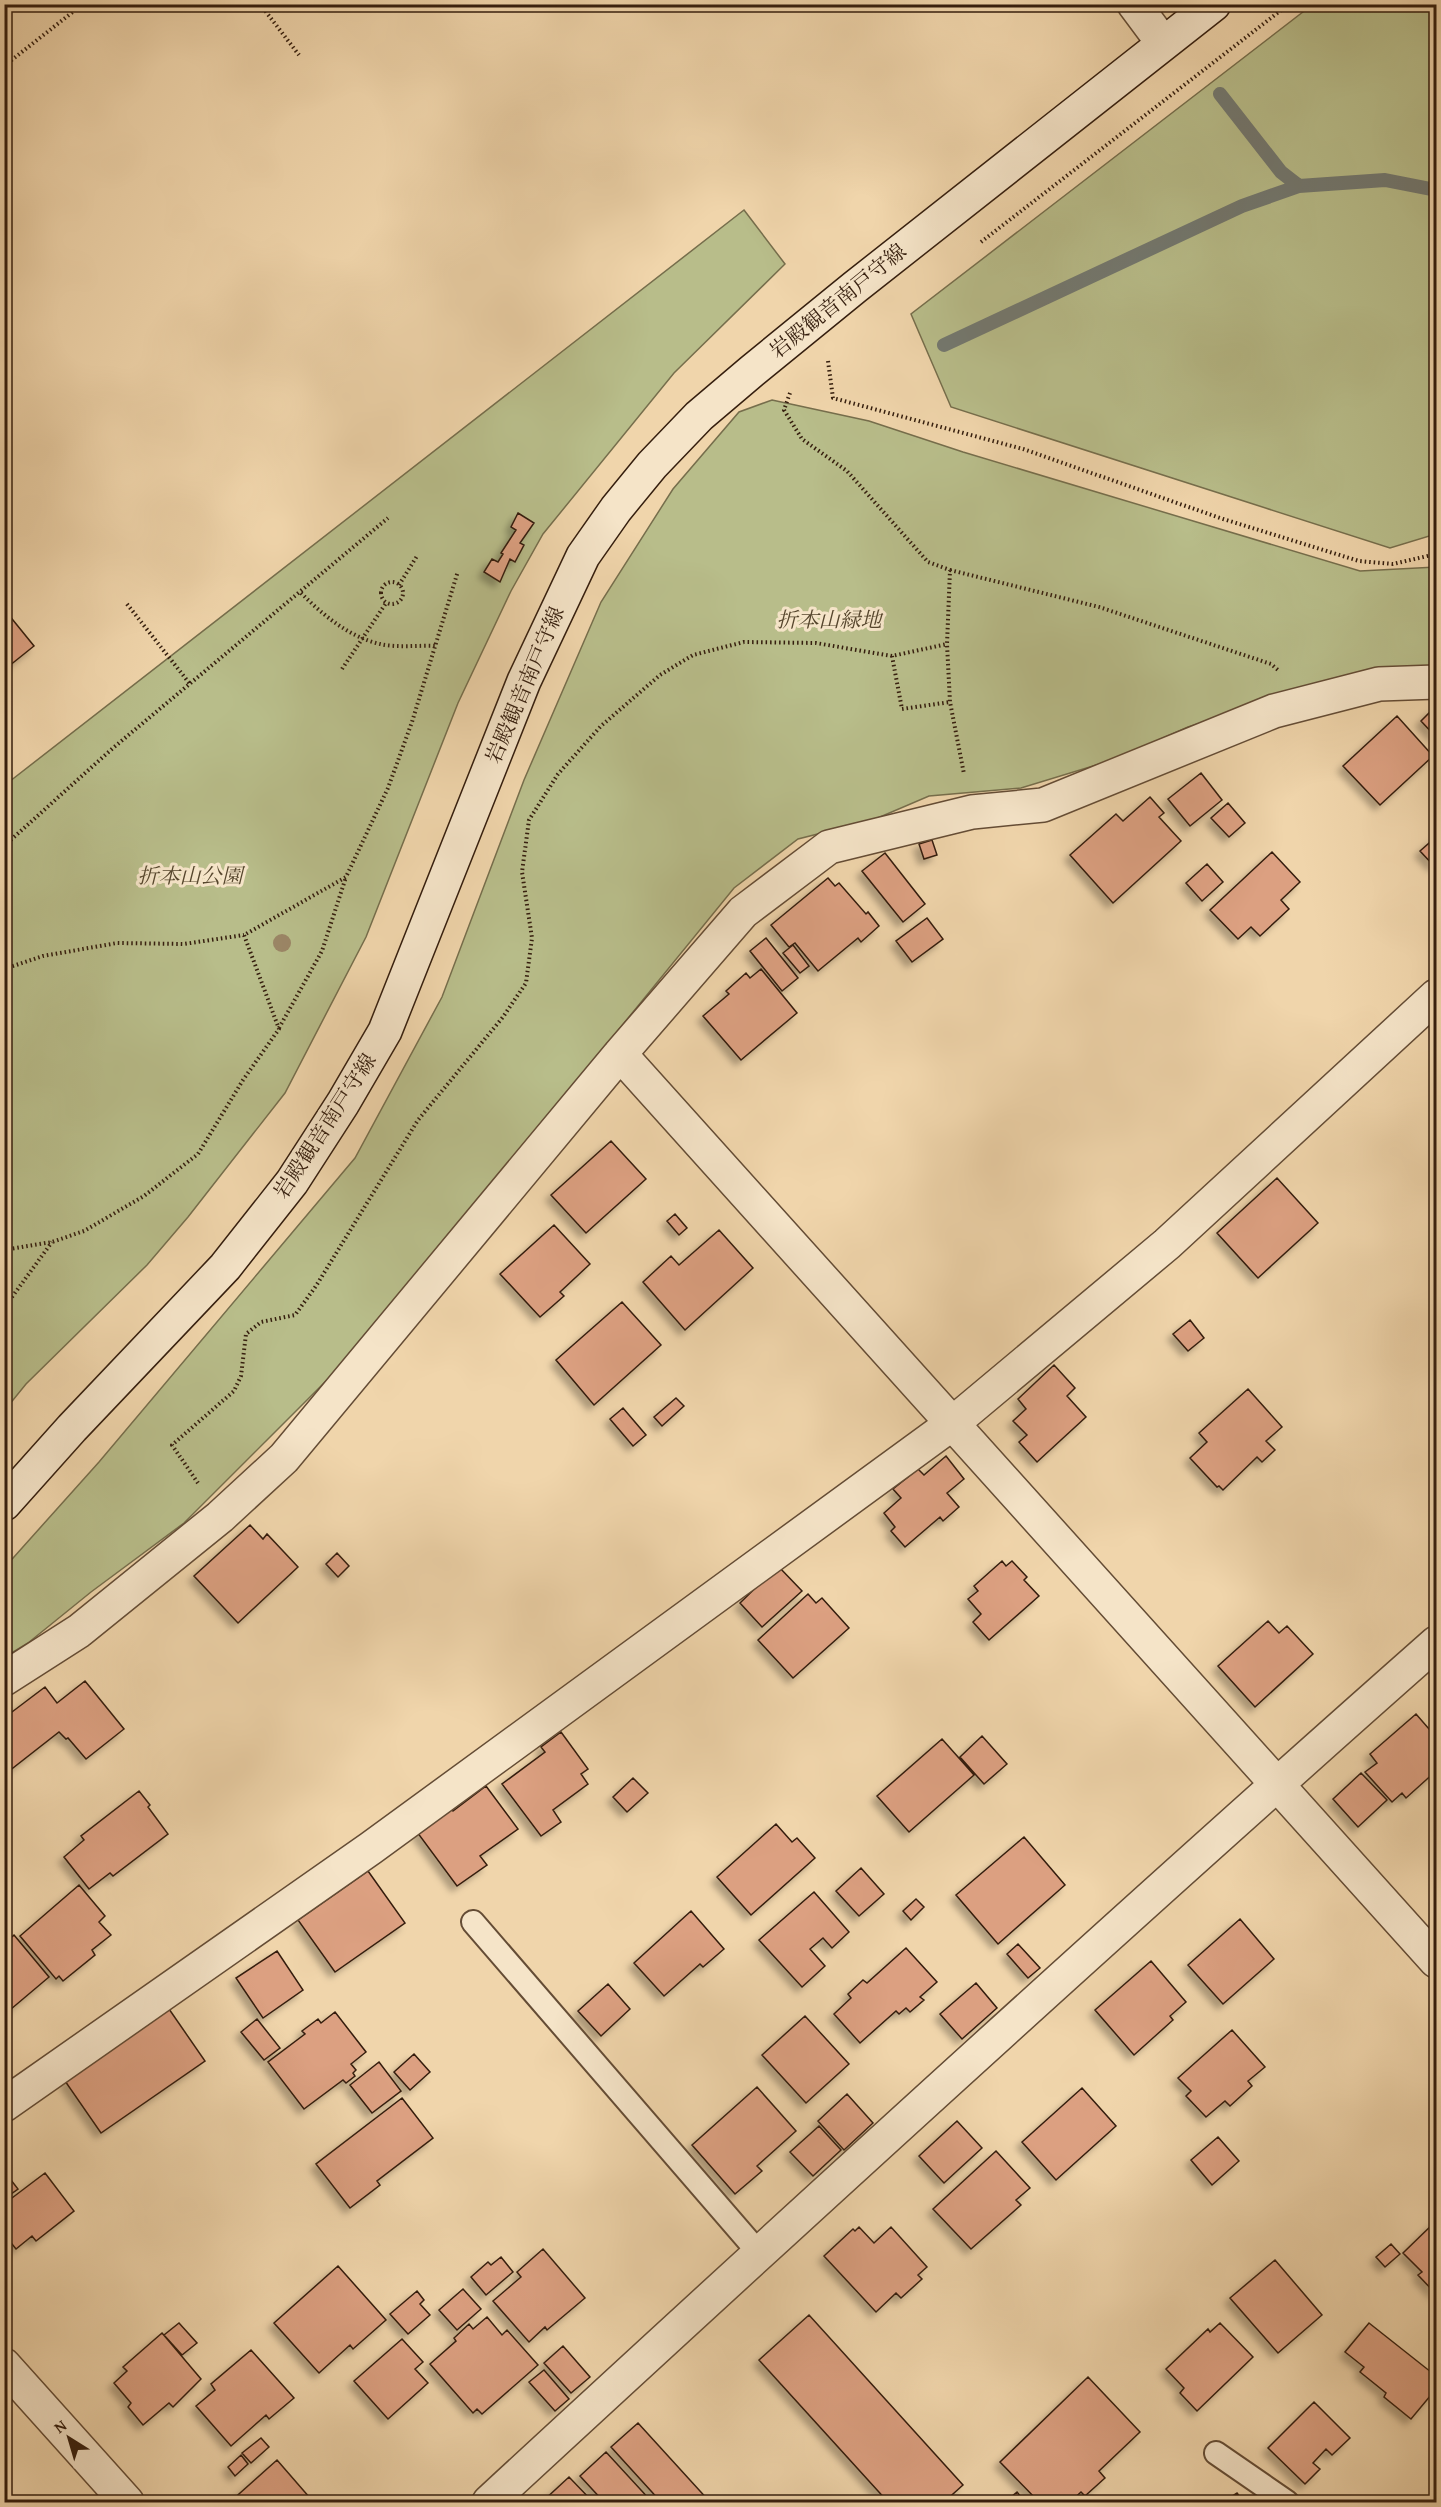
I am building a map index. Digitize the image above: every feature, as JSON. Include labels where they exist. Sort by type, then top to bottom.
[{"type":"street","points":[[1134,4],[1163,43]]},
{"type":"street","name":"岩殿観音南戸守線","points":[[4,1504],[72,1428],[225,1267],[292,1182],[343,1103],[385,1031],[524,681],[583,556],[616,509],[652,465],[699,416],[743,378],[1214,4]]},
{"type":"street","points":[[4,1679],[79,1631],[220,1517],[284,1458],[620,1054],[743,912],[828,847],[972,812],[1043,805],[1274,711],[1379,684],[1437,682]]},
{"type":"street","points":[[4,2105],[371,1848],[953,1424],[1167,1244],[1437,996]]},
{"type":"street","points":[[620,1054],[1437,1961]]},
{"type":"street","points":[[489,2502],[759,2253],[1278,1783],[1437,1643]]},
{"type":"street","points":[[4,2365],[127,2502]]},
{"type":"lane","points":[[472,1922],[759,2253]]},
{"type":"lane","points":[[1216,2453],[1287,2502]]},
{"type":"path","points":[[4,66],[83,4]]},
{"type":"path","points":[[260,4],[299,55]]},
{"type":"path","points":[[978,244],[1289,4]]},
{"type":"path","points":[[819,367],[837,353]]},
{"type":"path","points":[[828,361],[833,398],[1023,449],[1220,518],[1359,561],[1392,564],[1437,554]]},
{"type":"path","points":[[792,386],[784,410],[802,439],[847,471],[928,562],[950,570],[1099,607],[1271,664],[1287,677],[1306,703]]},
{"type":"path","points":[[4,846],[113,748],[388,518]]},
{"type":"path","points":[[399,585],[417,556]]},
{"type":"path","points":[[950,570],[947,644],[951,702],[972,812]]},
{"type":"path","points":[[4,1250],[52,1242],[84,1231],[144,1196],[198,1154],[243,1080],[279,1029],[322,951],[346,877],[388,788],[412,722],[458,571]]},
{"type":"path","points":[[389,583],[399,585],[403,593],[399,602],[386,603],[382,599],[381,589],[389,583]]},
{"type":"path","points":[[301,593],[325,616],[361,638],[381,645],[437,646]]},
{"type":"path","points":[[342,669],[386,603]]},
{"type":"path","points":[[127,604],[190,684]]},
{"type":"path","points":[[220,1517],[172,1444],[234,1391],[241,1376],[246,1334],[261,1322],[295,1315],[316,1286],[418,1120],[503,1017],[526,983],[532,938],[522,872],[529,820],[558,774],[601,726],[660,675],[693,655],[744,642],[816,643],[891,656],[947,644]]},
{"type":"path","points":[[891,656],[902,709],[951,702]]},
{"type":"path","points":[[4,969],[43,956],[117,943],[184,944],[244,935],[346,877]]},
{"type":"path","points":[[244,935],[279,1029]]},
{"type":"path","points":[[4,1308],[52,1242]]},
{"type":"green space","points":[[1312,5],[1436,5],[1436,534],[1390,548],[951,407],[911,314]]},
{"type":"green space","name":"折本山公園","points":[[744,210],[785,264],[674,373],[543,534],[511,591],[458,703],[366,937],[285,1093],[188,1217],[147,1265],[26,1384],[5,1410],[5,785]]},
{"type":"green space","name":"折本山緑地","points":[[772,400],[869,421],[963,452],[1360,571],[1436,567],[1436,670],[1342,679],[1188,727],[1116,759],[1021,788],[929,796],[873,820],[798,839],[734,888],[362,1345],[184,1523],[91,1592],[28,1643],[5,1657],[5,1567],[99,1462],[355,1158],[442,997],[524,780],[601,602],[673,489],[739,412]]},
{"type":"building","points":[[518,513],[534,523],[520,543],[524,545],[515,562],[510,559],[500,582],[484,572],[492,559],[498,562],[503,554],[501,553],[516,530],[511,527]]},
{"type":"building","points":[[4,609],[34,646],[4,670]]},
{"type":"building","points":[[1434,708],[1436,711],[1436,737],[1421,721]]},
{"type":"building","points":[[1397,716],[1433,756],[1380,805],[1343,766]]},
{"type":"building","points":[[1201,773],[1222,800],[1190,826],[1168,799]]},
{"type":"building","points":[[1150,797],[1164,813],[1159,817],[1181,841],[1113,903],[1070,855],[1116,814],[1123,821]]},
{"type":"building","points":[[1228,803],[1245,823],[1229,837],[1211,818]]},
{"type":"building","points":[[1436,837],[1436,864],[1434,866],[1420,851]]},
{"type":"building","points":[[932,840],[937,855],[924,859],[919,844]]},
{"type":"building","points":[[1272,852],[1300,882],[1281,900],[1289,909],[1260,936],[1251,927],[1238,939],[1210,910]]},
{"type":"building","points":[[885,853],[925,904],[903,922],[862,871]]},
{"type":"building","points":[[1207,864],[1223,882],[1202,901],[1186,883]]},
{"type":"building","points":[[828,878],[835,886],[839,883],[879,926],[861,942],[858,938],[818,971],[795,943],[789,947],[771,925]]},
{"type":"building","points":[[927,918],[943,939],[912,962],[896,941]]},
{"type":"building","points":[[766,938],[798,978],[782,991],[750,951]]},
{"type":"building","points":[[793,945],[809,966],[800,973],[783,953]]},
{"type":"building","points":[[761,969],[797,1013],[741,1060],[703,1016],[729,994],[726,991],[746,973],[750,978]]},
{"type":"building","points":[[611,1141],[646,1179],[586,1233],[551,1195]]},
{"type":"building","points":[[1277,1178],[1318,1223],[1258,1278],[1217,1233]]},
{"type":"building","points":[[675,1214],[687,1228],[679,1235],[667,1221]]},
{"type":"building","points":[[554,1225],[590,1264],[560,1292],[564,1296],[540,1317],[500,1274]]},
{"type":"building","points":[[719,1230],[753,1268],[685,1330],[643,1282],[671,1256],[679,1265]]},
{"type":"building","points":[[622,1302],[661,1345],[594,1405],[556,1360]]},
{"type":"building","points":[[1190,1320],[1204,1338],[1188,1351],[1173,1334]]},
{"type":"building","points":[[1054,1365],[1075,1388],[1067,1396],[1086,1417],[1037,1462],[1019,1442],[1027,1435],[1013,1421],[1026,1409],[1018,1399]]},
{"type":"building","points":[[1248,1389],[1282,1427],[1266,1441],[1275,1450],[1262,1462],[1257,1457],[1223,1490],[1217,1487],[1190,1458],[1207,1442],[1199,1433]]},
{"type":"building","points":[[676,1398],[684,1406],[662,1426],[654,1417]]},
{"type":"building","points":[[623,1408],[646,1435],[633,1446],[610,1419]]},
{"type":"building","points":[[946,1456],[964,1479],[947,1493],[959,1507],[943,1521],[940,1517],[905,1547],[891,1531],[895,1527],[884,1513],[901,1498],[893,1489],[918,1469],[924,1475]]},
{"type":"building","points":[[250,1525],[263,1539],[267,1534],[298,1567],[238,1623],[194,1576]]},
{"type":"building","points":[[337,1553],[349,1566],[338,1577],[326,1564]]},
{"type":"building","points":[[1002,1561],[1006,1566],[1012,1561],[1027,1577],[1024,1580],[1039,1596],[989,1640],[973,1622],[981,1614],[968,1599],[978,1591],[974,1586]]},
{"type":"building","points":[[778,1566],[802,1591],[762,1627],[740,1603]]},
{"type":"building","points":[[808,1594],[816,1603],[822,1598],[849,1628],[793,1678],[758,1640]]},
{"type":"building","points":[[1268,1621],[1279,1633],[1287,1626],[1313,1654],[1255,1707],[1218,1666]]},
{"type":"building","points":[[85,1681],[124,1729],[86,1759],[68,1738],[66,1739],[59,1732],[4,1775],[4,1718],[45,1687],[57,1703]]},
{"type":"building","points":[[1416,1714],[1436,1737],[1436,1771],[1406,1798],[1402,1793],[1392,1802],[1365,1772],[1377,1763],[1370,1754]]},
{"type":"building","points":[[561,1732],[588,1769],[581,1774],[588,1784],[553,1810],[561,1822],[541,1836],[502,1784],[545,1752],[541,1747]]},
{"type":"building","points":[[982,1736],[1007,1764],[984,1784],[960,1757]]},
{"type":"building","points":[[942,1739],[974,1775],[909,1832],[877,1796]]},
{"type":"building","points":[[1361,1773],[1387,1800],[1358,1827],[1333,1799]]},
{"type":"building","points":[[633,1778],[648,1793],[627,1812],[613,1797]]},
{"type":"building","points":[[486,1786],[518,1829],[480,1856],[487,1865],[457,1886],[417,1832],[450,1807],[453,1811]]},
{"type":"building","points":[[139,1791],[168,1834],[113,1876],[110,1873],[89,1889],[64,1857],[84,1840],[81,1836]]},
{"type":"building","points":[[776,1824],[792,1842],[797,1838],[815,1858],[751,1915],[717,1877]]},
{"type":"building","points":[[1024,1837],[1065,1885],[998,1944],[956,1895]]},
{"type":"building","points":[[861,1868],[884,1894],[859,1916],[836,1891]]},
{"type":"building","points":[[368,1871],[405,1923],[335,1972],[298,1920]]},
{"type":"building","points":[[79,1885],[105,1916],[99,1922],[111,1935],[92,1950],[95,1955],[63,1981],[59,1976],[56,1979],[20,1936]]},
{"type":"building","points":[[814,1892],[849,1932],[832,1948],[823,1938],[810,1949],[825,1966],[802,1987],[759,1940]]},
{"type":"building","points":[[916,1899],[924,1907],[911,1920],[903,1911]]},
{"type":"building","points":[[691,1911],[724,1949],[703,1967],[700,1964],[664,1996],[634,1963]]},
{"type":"building","points":[[1240,1919],[1274,1959],[1223,2004],[1188,1965]]},
{"type":"building","points":[[14,1935],[49,1977],[4,2015],[4,1944]]},
{"type":"building","points":[[1018,1944],[1040,1968],[1028,1978],[1007,1954]]},
{"type":"building","points":[[906,1948],[937,1982],[920,1997],[924,2000],[910,2012],[906,2008],[899,2014],[896,2011],[860,2043],[834,2014],[851,1998],[848,1994],[863,1980],[867,1983]]},
{"type":"building","points":[[277,1951],[303,1990],[263,2018],[236,1978]]},
{"type":"building","points":[[1151,1961],[1186,2002],[1170,2016],[1173,2020],[1134,2055],[1095,2010]]},
{"type":"building","points":[[976,1983],[997,2008],[962,2039],[940,2014]]},
{"type":"building","points":[[608,1984],[630,2009],[601,2036],[578,2011]]},
{"type":"building","points":[[169,2009],[205,2061],[101,2133],[65,2081]]},
{"type":"building","points":[[335,2012],[366,2052],[351,2064],[356,2070],[353,2073],[355,2076],[346,2083],[343,2080],[304,2109],[268,2062],[305,2034],[302,2031],[318,2019],[321,2023]]},
{"type":"building","points":[[805,2016],[849,2064],[806,2103],[762,2055]]},
{"type":"building","points":[[257,2019],[280,2048],[264,2060],[241,2032]]},
{"type":"building","points":[[1232,2030],[1265,2067],[1248,2081],[1252,2086],[1230,2106],[1225,2101],[1206,2117],[1186,2096],[1191,2091],[1178,2078]]},
{"type":"building","points":[[414,2054],[430,2072],[410,2090],[394,2072]]},
{"type":"building","points":[[379,2062],[401,2091],[372,2113],[350,2085]]},
{"type":"building","points":[[757,2087],[796,2131],[757,2166],[762,2171],[735,2194],[692,2145]]},
{"type":"building","points":[[1082,2088],[1116,2126],[1056,2180],[1022,2142]]},
{"type":"building","points":[[847,2094],[873,2123],[844,2150],[818,2121]]},
{"type":"building","points":[[402,2098],[433,2138],[377,2181],[380,2185],[350,2208],[316,2164]]},
{"type":"building","points":[[957,2121],[982,2148],[944,2183],[919,2156]]},
{"type":"building","points":[[819,2126],[841,2150],[813,2176],[790,2152]]},
{"type":"building","points":[[1218,2137],[1239,2161],[1212,2185],[1191,2160]]},
{"type":"building","points":[[996,2151],[1030,2188],[1016,2200],[1021,2205],[971,2249],[933,2209]]},
{"type":"building","points":[[4,2171],[18,2189],[4,2199]]},
{"type":"building","points":[[45,2173],[74,2211],[36,2241],[32,2236],[16,2249],[4,2234],[4,2204]]},
{"type":"building","points":[[1436,2221],[1436,2294],[1418,2275],[1422,2272],[1403,2253]]},
{"type":"building","points":[[859,2227],[874,2243],[891,2227],[927,2267],[918,2275],[922,2279],[901,2298],[896,2293],[876,2312],[824,2256],[853,2229],[855,2231]]},
{"type":"building","points":[[1391,2244],[1400,2254],[1385,2267],[1376,2257]]},
{"type":"building","points":[[543,2249],[585,2298],[547,2330],[545,2327],[529,2342],[493,2301],[521,2277],[517,2272]]},
{"type":"building","points":[[501,2257],[513,2272],[486,2295],[471,2277],[488,2262],[491,2265]]},
{"type":"building","points":[[1275,2260],[1322,2315],[1278,2353],[1230,2298]]},
{"type":"building","points":[[338,2266],[386,2320],[353,2349],[350,2345],[319,2373],[274,2323]]},
{"type":"building","points":[[463,2289],[481,2309],[457,2330],[439,2310]]},
{"type":"building","points":[[417,2291],[424,2300],[420,2304],[430,2315],[408,2334],[390,2314]]},
{"type":"building","points":[[809,2315],[963,2485],[944,2502],[888,2502],[759,2360]]},
{"type":"building","points":[[487,2317],[502,2335],[507,2330],[538,2365],[482,2414],[477,2409],[473,2413],[430,2364],[456,2341],[454,2338],[469,2324],[473,2329]]},
{"type":"building","points":[[179,2323],[197,2343],[182,2355],[164,2335]]},
{"type":"building","points":[[1220,2323],[1253,2357],[1197,2411],[1180,2393],[1184,2388],[1166,2369],[1208,2329],[1210,2332]]},
{"type":"building","points":[[1369,2323],[1436,2376],[1436,2389],[1411,2419],[1384,2397],[1386,2393],[1360,2372],[1364,2367],[1345,2352]]},
{"type":"building","points":[[162,2333],[201,2379],[173,2407],[169,2403],[143,2425],[128,2407],[131,2403],[114,2383],[127,2371],[123,2367]]},
{"type":"building","points":[[402,2339],[423,2362],[415,2369],[428,2383],[388,2419],[354,2381]]},
{"type":"building","points":[[563,2346],[590,2377],[571,2393],[544,2363]]},
{"type":"building","points":[[251,2350],[294,2398],[269,2419],[266,2415],[231,2446],[196,2406],[215,2390],[211,2384]]},
{"type":"building","points":[[544,2370],[569,2399],[555,2411],[529,2382]]},
{"type":"building","points":[[1088,2377],[1140,2432],[1099,2471],[1105,2478],[1085,2496],[1081,2492],[1070,2502],[1039,2502],[1000,2462]]},
{"type":"building","points":[[1314,2402],[1350,2438],[1332,2455],[1326,2449],[1313,2463],[1320,2469],[1305,2484],[1268,2448]]},
{"type":"building","points":[[638,2423],[710,2502],[661,2502],[611,2447]]},
{"type":"building","points":[[261,2438],[269,2447],[251,2463],[242,2453]]},
{"type":"building","points":[[606,2452],[652,2502],[604,2502],[580,2476]]},
{"type":"building","points":[[241,2455],[248,2464],[235,2476],[228,2467]]},
{"type":"building","points":[[277,2460],[310,2498],[308,2500],[310,2502],[230,2502]]},
{"type":"building","points":[[569,2477],[593,2502],[542,2502]]},
{"type":"building","points":[[1017,2492],[1025,2502],[1005,2502]]},
{"type":"building","points":[[1237,2493],[1244,2502],[1223,2502]]},
{"type":"waterway","points":[[1220,94],[1281,172],[1299,186]]},
{"type":"waterway","points":[[944,345],[1242,206],[1299,186],[1385,180],[1436,190]]}]
